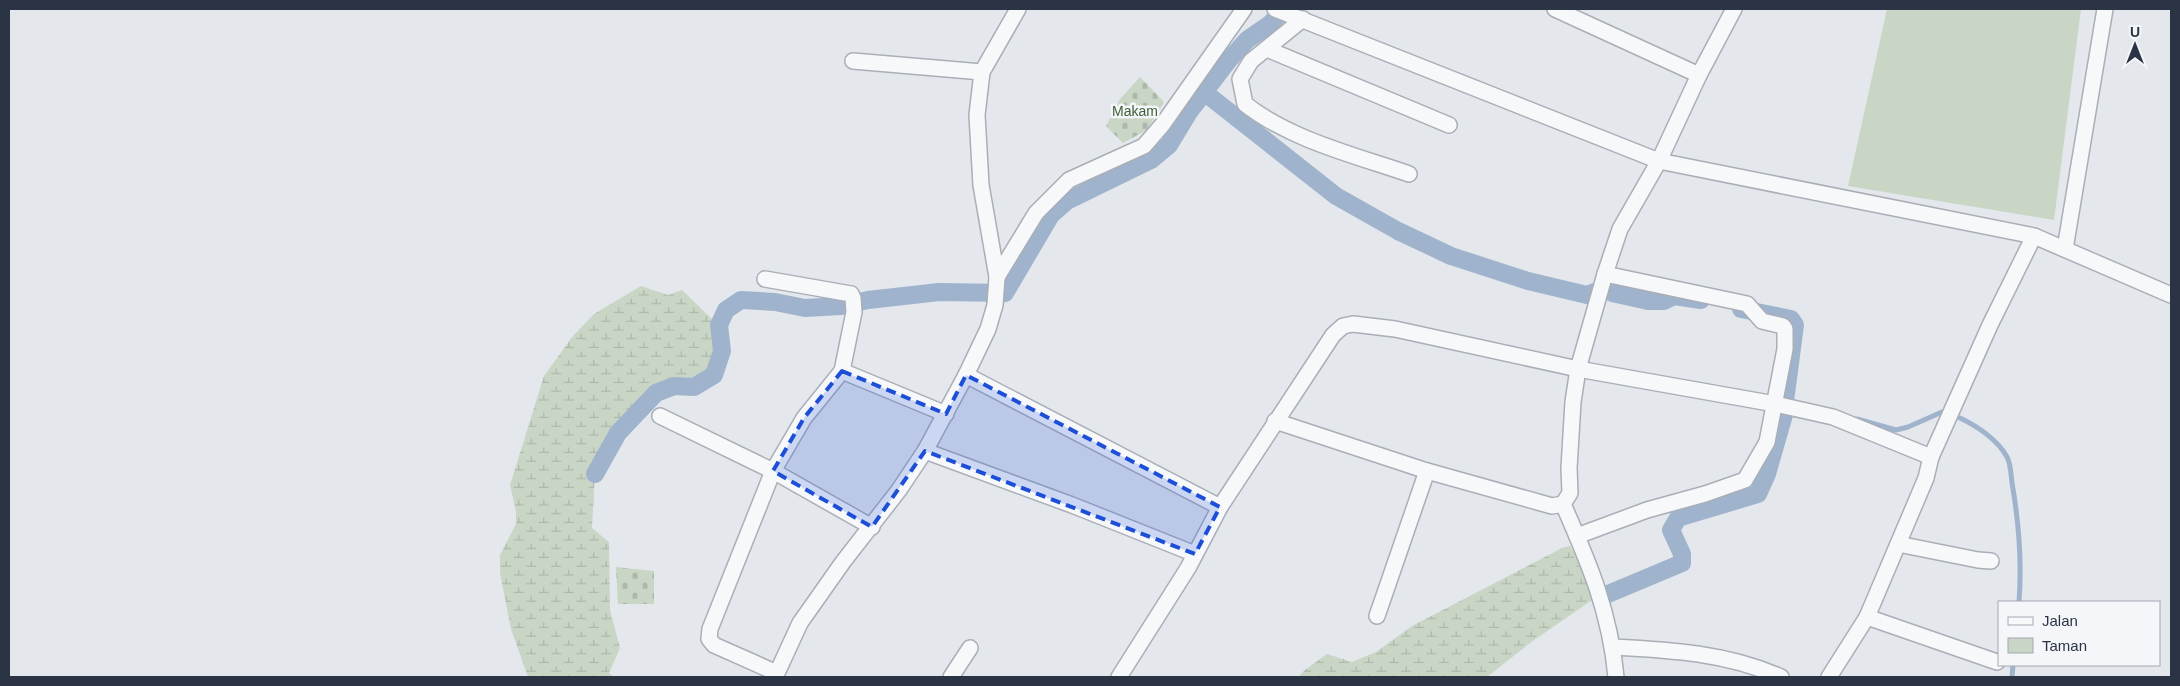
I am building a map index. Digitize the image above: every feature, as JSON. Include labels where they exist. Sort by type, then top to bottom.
[{"type":"street","points":[[997,286],[981,185],[978,115],[982,72],[1018,9]]},
{"type":"street","points":[[765,279],[851,294],[854,305],[842,371],[804,418],[773,471],[710,629],[709,639],[714,645],[777,673],[800,623],[843,562],[872,527],[924,451],[946,414],[988,329],[997,286],[1036,213],[1069,180],[1144,146],[1163,124],[1244,9]]},
{"type":"street","points":[[1556,9],[1699,75]]},
{"type":"street","points":[[1275,421],[1427,471],[1552,506],[1563,504],[1570,493],[1569,468],[1573,402],[1578,369],[1620,229],[1659,162],[1699,75],[1734,9]]},
{"type":"street","points":[[2065,249],[2105,9]]},
{"type":"street","points":[[1281,11],[1659,162],[2034,236],[2171,296]]},
{"type":"street","points":[[1303,19],[1251,61],[1240,79],[1245,104],[1265,119],[1315,141],[1409,174]]},
{"type":"street","points":[[1267,49],[1449,126]]},
{"type":"street","points":[[853,61],[982,72]]},
{"type":"street","points":[[1828,677],[1868,617],[1926,478],[1930,457],[1990,325],[2034,236]]},
{"type":"street","points":[[1577,536],[1648,510],[1745,480],[1767,442],[1785,349],[1786,329],[1783,326],[1762,321],[1747,304],[1605,274]]},
{"type":"street","points":[[1119,677],[1195,554],[1220,507],[1275,421],[1334,335],[1343,326],[1353,324],[1395,329],[1578,369],[1775,404],[1833,418],[1930,457]]},
{"type":"street","points":[[842,371],[946,414]]},
{"type":"street","points":[[966,375],[1220,507]]},
{"type":"street","points":[[660,416],[773,471],[872,527]]},
{"type":"street","points":[[924,451],[1072,505],[1195,554]]},
{"type":"street","points":[[1377,616],[1427,471]]},
{"type":"street","points":[[1563,504],[1603,602],[1613,647],[1616,677]]},
{"type":"street","points":[[1898,544],[1991,561]]},
{"type":"street","points":[[1868,617],[1997,662]]},
{"type":"street","points":[[1613,647],[1662,649],[1712,655],[1763,669],[1780,677]]},
{"type":"street","points":[[951,677],[970,648]]},
{"type":"highlighted area","points":[[842,371],[946,414],[966,375],[1220,507],[1195,554],[925,451],[872,527],[773,471],[804,418]]},
{"type":"green space","points":[[1887,9],[2081,9],[2054,220],[1848,186]]},
{"type":"green space","name":"Makam","points":[[1140,77],[1164,102],[1147,130],[1123,143],[1106,126],[1120,99]]},
{"type":"green space","points":[[641,286],[668,295],[682,290],[714,321],[717,351],[708,371],[688,379],[670,379],[652,389],[614,430],[591,472],[595,474],[592,528],[609,542],[610,610],[620,648],[609,673],[614,677],[528,677],[511,629],[500,573],[500,555],[516,524],[516,511],[510,485],[544,376],[572,337],[594,314]]},
{"type":"green space","points":[[1570,546],[1584,568],[1595,598],[1530,643],[1487,677],[1298,677],[1327,654],[1352,662],[1376,652],[1412,626],[1562,548]]},
{"type":"green space","points":[[616,567],[654,571],[654,604],[618,604]]},
{"type":"waterway","points":[[595,474],[618,433],[656,393],[674,386],[694,387],[714,375],[722,351],[719,325],[726,310],[741,300],[775,302],[805,308],[841,306],[868,300],[939,292],[1005,293],[1051,215],[1067,201],[1151,160],[1169,145],[1189,112],[1228,61],[1247,40],[1270,24],[1284,9]]},
{"type":"waterway","points":[[1204,92],[1336,196],[1398,231],[1451,256],[1528,281],[1587,295],[1595,292]]},
{"type":"waterway","points":[[1612,293],[1648,301],[1664,301],[1674,296],[1701,300]]},
{"type":"waterway","points":[[1741,309],[1791,319],[1795,325],[1785,401]]},
{"type":"waterway","points":[[1786,397],[1796,403]]},
{"type":"waterway","points":[[1857,419],[1896,430],[1908,427],[1942,412]]},
{"type":"waterway","points":[[1608,594],[1682,563],[1682,554],[1671,530],[1678,518],[1758,494],[1767,474],[1784,415]]},
{"type":"waterway","points":[[1960,418],[1993,439],[2008,460],[2011,470],[2019,542],[2019,601]]},
{"type":"waterway","points":[[2012,677],[2013,666]]}]
